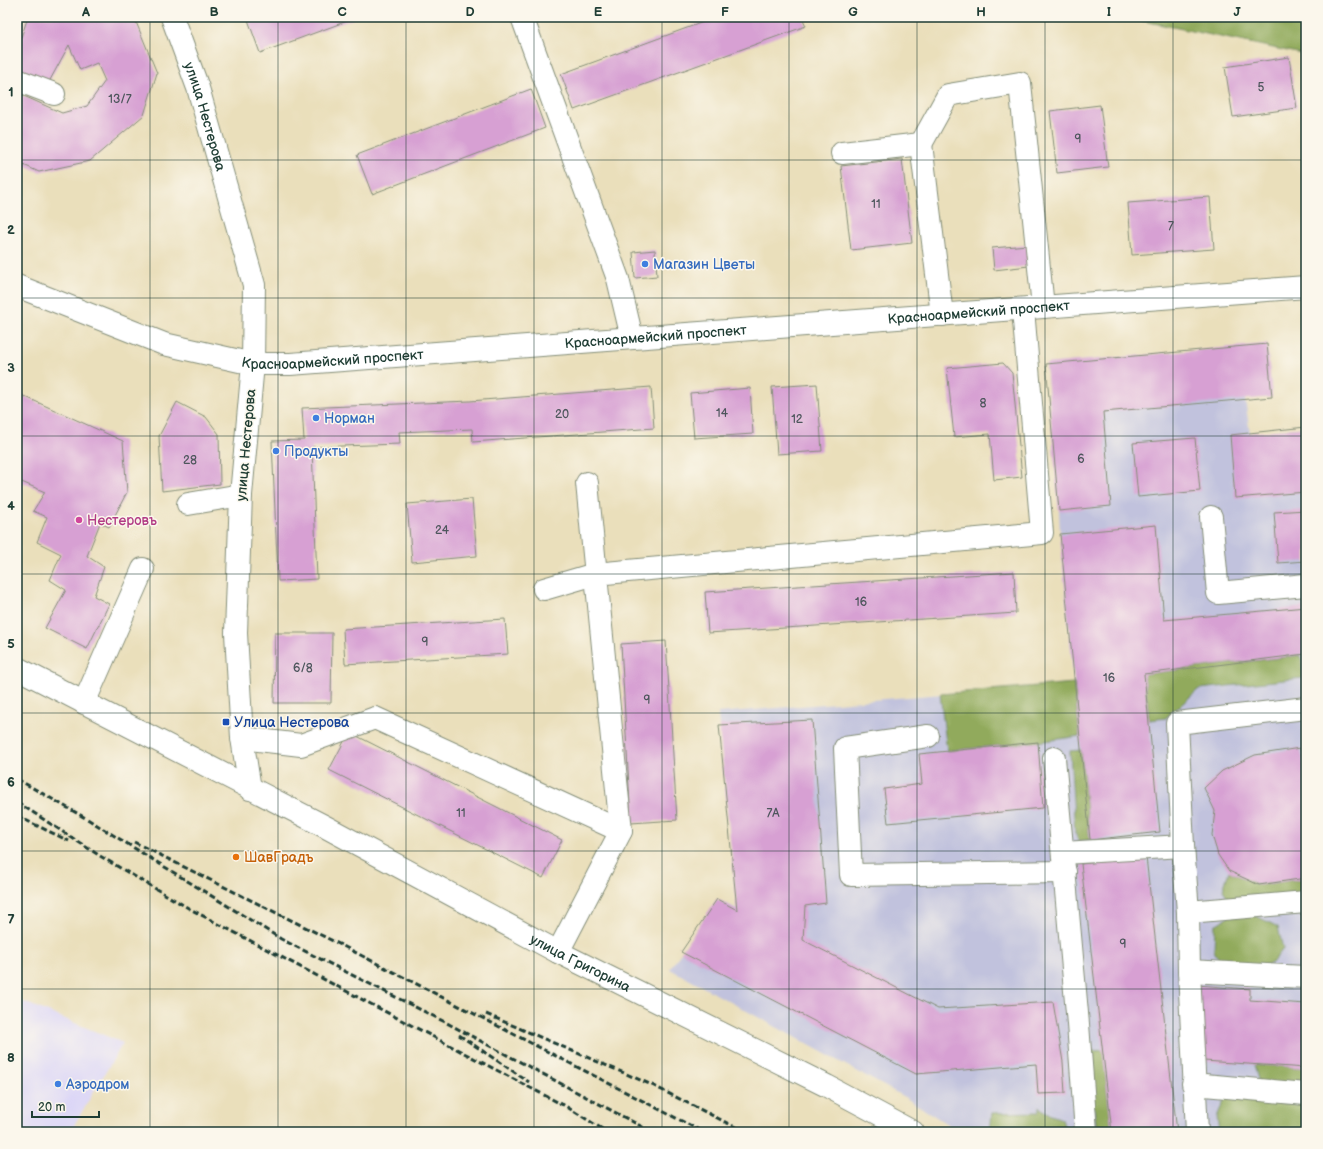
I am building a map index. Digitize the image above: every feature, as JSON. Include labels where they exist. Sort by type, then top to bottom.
[{"type":"main road","name":"улица Нестерова","points":[[172,17],[198,88],[254,285],[253,364],[241,495],[236,633],[242,738],[250,789]]},
{"type":"main road","points":[[522,17],[618,279],[632,338]]},
{"type":"main road","points":[[17,80],[54,94]]},
{"type":"main road","points":[[544,589],[595,574],[1042,533],[1033,308],[1020,83],[948,95],[921,144],[942,315]]},
{"type":"main road","points":[[842,153],[921,144]]},
{"type":"main road","name":"Красноармейский проспект","points":[[17,286],[164,344],[253,364],[290,364],[1306,287]]},
{"type":"main road","points":[[558,952],[621,831],[587,483]]},
{"type":"main road","points":[[188,504],[241,495]]},
{"type":"main road","points":[[1211,517],[1218,593],[1306,585]]},
{"type":"main road","points":[[84,703],[143,569]]},
{"type":"main road","name":"улица Григорина","points":[[17,668],[324,826],[558,952],[820,1083],[913,1132]]},
{"type":"main road","points":[[1197,1132],[1189,971],[1188,912],[1177,722],[1306,708]]},
{"type":"main road","points":[[242,738],[301,744],[375,718],[621,831]]},
{"type":"main road","points":[[928,736],[844,748],[851,875],[1064,862],[1183,846]]},
{"type":"main road","points":[[1054,758],[1078,1024],[1086,1132]]},
{"type":"main road","points":[[1188,912],[1306,902]]},
{"type":"main road","points":[[1189,971],[1306,977]]},
{"type":"main road","points":[[1194,1084],[1306,1094]]},
{"type":"shaded area","points":[[1267,344],[1272,397],[1245,399],[1250,433],[1306,427],[1306,1132],[960,1132],[906,1098],[670,969],[717,899],[737,909],[718,713],[1074,683],[1046,364]]},
{"type":"shaded area","name":"Аэродром","points":[[19,1000],[123,1043],[74,1125],[86,1132],[17,1132],[17,1003]]},
{"type":"green space","points":[[1125,17],[1306,17],[1306,55],[1302,54]]},
{"type":"green space","points":[[1301,655],[1303,678],[1199,689],[1166,718],[1149,720],[1144,674]]},
{"type":"green space","points":[[1074,683],[1080,736],[1038,742],[947,751],[940,694]]},
{"type":"green space","points":[[1081,750],[1090,840],[1079,841],[1075,833],[1070,751]]},
{"type":"green space","points":[[1229,871],[1259,885],[1306,878],[1306,897],[1229,899],[1223,890]]},
{"type":"green space","points":[[1230,916],[1256,916],[1278,927],[1283,949],[1272,963],[1260,968],[1224,968],[1214,951],[1215,925]]},
{"type":"green space","points":[[1103,1050],[1112,1132],[1097,1132],[1087,1052]]},
{"type":"green space","points":[[1254,1064],[1306,1068],[1306,1088],[1259,1084]]},
{"type":"green space","points":[[1225,1098],[1306,1105],[1306,1132],[1219,1132],[1217,1117]]},
{"type":"green space","points":[[1039,1107],[1051,1115],[1062,1119],[1066,1132],[990,1132],[992,1113],[1039,1112]]},
{"type":"building","points":[[28,17],[134,17],[157,73],[144,115],[90,161],[39,172],[17,162],[17,93],[62,113],[87,106],[105,81],[97,63],[80,70],[69,45],[49,82],[17,70],[17,49]]},
{"type":"building","points":[[247,17],[358,17],[260,53]]},
{"type":"building","points":[[717,17],[802,17],[806,26],[574,110],[561,74]]},
{"type":"building","points":[[1289,57],[1297,108],[1233,117],[1225,67]]},
{"type":"building","points":[[531,89],[545,128],[372,194],[357,155]]},
{"type":"building","points":[[1100,105],[1108,167],[1057,173],[1050,111]]},
{"type":"building","points":[[902,159],[912,243],[851,250],[841,166]]},
{"type":"building","points":[[1210,197],[1214,249],[1132,255],[1128,203]]},
{"type":"building","points":[[1028,245],[1029,266],[994,270],[992,248]]},
{"type":"building","name":"Магазин Цветы","points":[[655,250],[657,276],[635,278],[633,252]]},
{"type":"building","points":[[1267,344],[1272,397],[1103,412],[1111,506],[1059,511],[1046,364]]},
{"type":"building","points":[[1003,363],[1012,373],[1022,477],[994,480],[990,434],[954,437],[947,368]]},
{"type":"building","points":[[817,384],[822,451],[777,454],[772,387]]},
{"type":"building","points":[[651,387],[654,428],[473,442],[472,429],[399,432],[400,444],[312,447],[317,579],[278,581],[272,441],[304,440],[302,408],[470,401]]},
{"type":"building","points":[[750,388],[753,434],[694,438],[690,393]]},
{"type":"building","name":"Нестеровъ","points":[[17,393],[123,441],[127,492],[109,527],[100,523],[87,556],[104,567],[94,596],[109,604],[87,649],[45,628],[66,590],[50,580],[61,554],[37,542],[47,517],[33,511],[45,492],[17,480]]},
{"type":"building","points":[[177,402],[206,417],[219,434],[220,484],[162,491],[159,436]]},
{"type":"building","points":[[1306,427],[1306,492],[1235,498],[1230,435]]},
{"type":"building","points":[[1195,438],[1200,491],[1138,497],[1133,443]]},
{"type":"building","points":[[472,499],[477,556],[412,562],[407,504]]},
{"type":"building","points":[[1306,510],[1306,561],[1278,563],[1274,512]]},
{"type":"building","points":[[1156,525],[1164,620],[1306,607],[1306,654],[1144,674],[1160,832],[1090,840],[1060,534]]},
{"type":"building","points":[[1014,572],[1016,613],[708,633],[705,592]]},
{"type":"building","points":[[505,619],[508,654],[345,664],[343,629]]},
{"type":"building","points":[[275,633],[332,633],[331,703],[274,703]]},
{"type":"building","points":[[666,641],[677,820],[631,823],[621,644]]},
{"type":"building","points":[[812,720],[826,903],[805,906],[803,940],[938,1009],[1053,1002],[1063,1062],[1065,1093],[1038,1094],[1036,1064],[916,1074],[681,952],[717,899],[737,910],[719,725]]},
{"type":"building","points":[[349,732],[562,840],[543,878],[329,770]]},
{"type":"building","points":[[1038,742],[1043,808],[888,823],[884,789],[922,784],[919,754]]},
{"type":"building","points":[[1300,748],[1304,764],[1306,763],[1306,878],[1259,885],[1229,871],[1218,855],[1212,835],[1215,811],[1204,788],[1222,771],[1255,755]]},
{"type":"building","points":[[1146,857],[1177,1132],[1112,1132],[1081,864]]},
{"type":"building","points":[[1197,985],[1250,989],[1250,1000],[1306,1004],[1306,1068],[1204,1061]]},
{"type":"railway","points":[[17,779],[89,820],[281,939],[443,1021],[652,1132]]},
{"type":"railway","points":[[17,802],[100,856],[190,909],[563,1105]]},
{"type":"railway","points":[[17,816],[69,841]]},
{"type":"railway","points":[[134,842],[345,947],[703,1132]]},
{"type":"railway","points":[[486,1014],[652,1085],[745,1132]]},
{"type":"railway","points":[[459,1035],[529,1082]]},
{"type":"railway","points":[[559,1102],[607,1132]]},
{"type":"place","name":"Магазин Цветы","points":[[645,264]]},
{"type":"place","name":"Норман","points":[[316,418]]},
{"type":"place","name":"Продукты","points":[[276,451]]},
{"type":"place","name":"Нестеровъ","points":[[79,520]]},
{"type":"place","name":"Улица Нестерова","points":[[226,722]]},
{"type":"place","name":"ШавГрадъ","points":[[236,857]]},
{"type":"place","name":"Аэродром","points":[[58,1084]]}]
